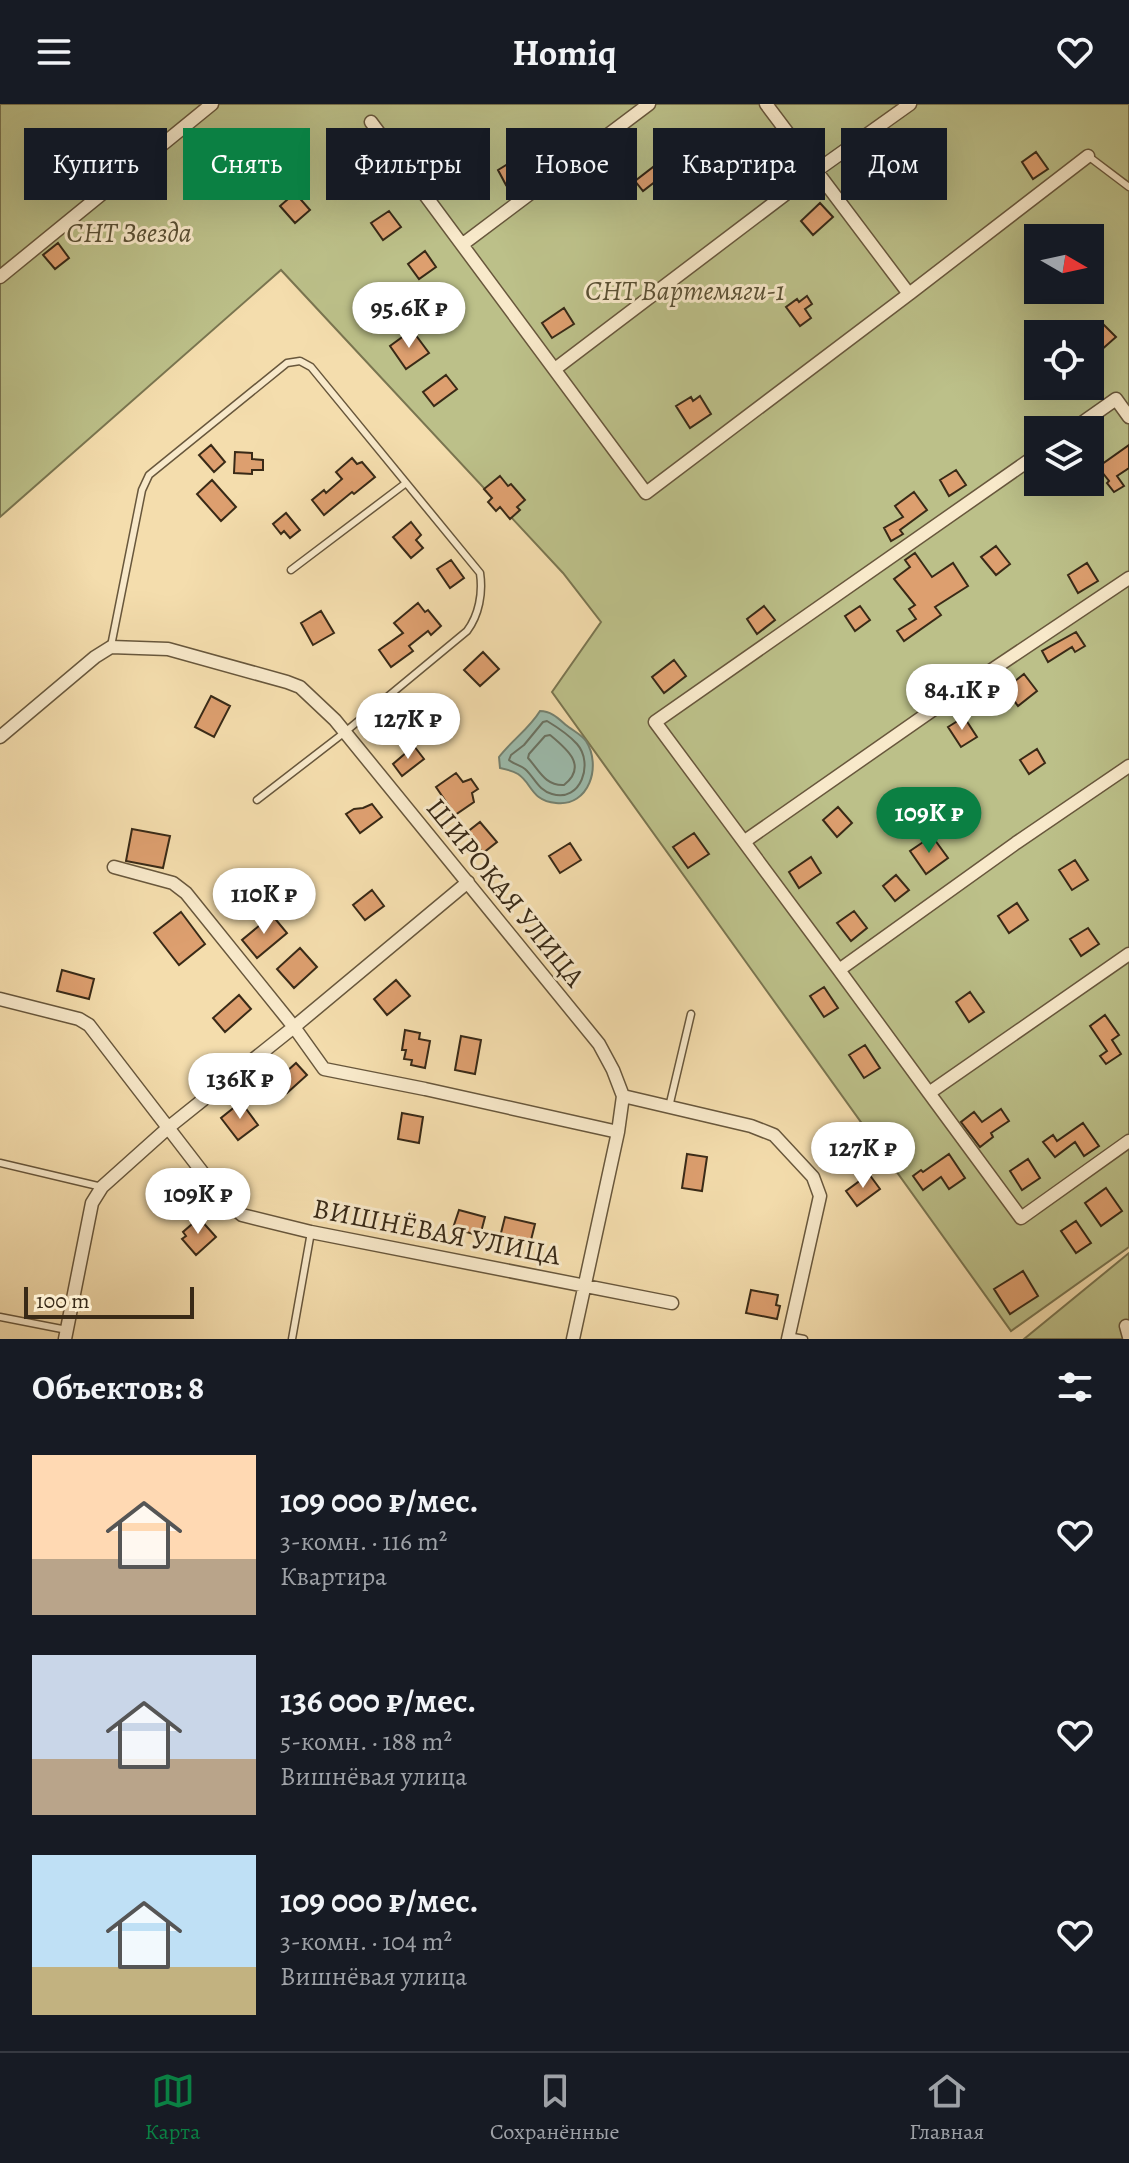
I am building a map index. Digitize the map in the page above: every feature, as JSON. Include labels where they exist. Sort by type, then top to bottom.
[{"type":"street","points":[[0,277],[212,104]]},
{"type":"street","points":[[463,244],[649,104]]},
{"type":"street","points":[[766,104],[784,128]]},
{"type":"street","points":[[825,165],[910,104]]},
{"type":"street","points":[[371,122],[646,493],[1088,156]]},
{"type":"street","points":[[825,183],[909,294]]},
{"type":"street","points":[[555,369],[778,200]]},
{"type":"street","points":[[1092,416],[1116,399],[1129,417]]},
{"type":"street","points":[[1024,464],[655,722],[1021,1218],[1129,1141]]},
{"type":"street","points":[[745,841],[1129,578]]},
{"type":"street","points":[[0,737],[111,647]]},
{"type":"street","name":"ШИРОКАЯ УЛИЦА","points":[[111,647],[168,649],[300,687],[345,732],[599,1044],[623,1096]]},
{"type":"street","points":[[839,970],[1129,766]]},
{"type":"street","points":[[114,867],[173,883],[186,893],[324,1069],[618,1132]]},
{"type":"street","points":[[66,1334],[92,1203],[102,1187],[169,1127],[468,882]]},
{"type":"street","points":[[929,1093],[1129,954]]},
{"type":"street","name":"ВИШНЁВАЯ УЛИЦА","points":[[0,999],[79,1019],[89,1025],[223,1199],[242,1215],[311,1232],[672,1303]]},
{"type":"street","points":[[573,1339],[623,1096],[751,1126],[774,1135],[813,1177],[820,1196],[788,1337]]},
{"type":"lane","points":[[1088,156],[1129,187]]},
{"type":"lane","points":[[111,647],[142,490],[149,475],[287,363],[300,361],[311,367],[480,573],[482,585],[475,621],[467,631],[257,800]]},
{"type":"lane","points":[[291,570],[406,483]]},
{"type":"lane","points":[[669,1107],[691,1014]]},
{"type":"lane","points":[[0,1163],[102,1187]]},
{"type":"lane","points":[[292,1339],[311,1232]]},
{"type":"lane","points":[[0,1317],[66,1334]]},
{"type":"lane","points":[[788,1337],[804,1339]]},
{"type":"green space","points":[[0,104],[1129,104],[1129,1247],[1011,1331],[552,692],[601,622],[563,573],[281,270],[0,517]]},
{"type":"green space","points":[[1129,1253],[1129,1339],[1024,1339]]},
{"type":"water","points":[[540,711],[554,715],[586,741],[591,751],[593,762],[589,783],[577,799],[567,803],[541,799],[518,774],[500,768],[499,757]]},
{"type":"building","points":[[1036,152],[1048,169],[1033,179],[1022,162]]},
{"type":"building","points":[[506,165],[506,185],[498,170]]},
{"type":"building","points":[[653,167],[653,183],[643,191],[637,179]]},
{"type":"building","points":[[287,200],[301,200],[310,210],[295,223],[280,206]]},
{"type":"building","points":[[820,203],[833,217],[813,235],[801,221]]},
{"type":"building","points":[[389,211],[401,227],[383,240],[371,223]]},
{"type":"building","points":[[58,243],[69,258],[55,269],[43,255]]},
{"type":"building","points":[[425,251],[436,267],[419,279],[408,264]]},
{"type":"building","points":[[807,296],[812,304],[805,309],[811,318],[800,326],[786,307]]},
{"type":"building","points":[[564,308],[574,324],[552,338],[542,323]]},
{"type":"building","points":[[1104,325],[1116,337],[1104,348]]},
{"type":"building","points":[[412,330],[429,353],[406,369],[390,346]]},
{"type":"building","points":[[446,375],[457,389],[434,406],[423,392]]},
{"type":"building","points":[[700,396],[711,414],[690,428],[676,406],[691,397],[693,401]]},
{"type":"building","points":[[211,445],[225,462],[214,472],[199,455]]},
{"type":"building","points":[[1129,445],[1129,468],[1117,476],[1124,486],[1114,492],[1104,475],[1104,463]]},
{"type":"building","points":[[235,452],[252,453],[252,459],[263,460],[263,470],[252,470],[252,474],[234,473]]},
{"type":"building","points":[[352,458],[357,464],[362,462],[375,477],[324,515],[312,500],[342,479],[336,472]]},
{"type":"building","points":[[956,470],[966,485],[949,496],[940,480]]},
{"type":"building","points":[[500,476],[525,500],[510,519],[500,507],[496,511],[488,502],[492,498],[484,489]]},
{"type":"building","points":[[212,480],[236,507],[221,521],[197,494]]},
{"type":"building","points":[[914,492],[927,510],[900,530],[903,534],[891,541],[884,528],[903,517],[895,506]]},
{"type":"building","points":[[286,513],[300,530],[290,538],[284,531],[281,534],[273,524]]},
{"type":"building","points":[[411,522],[421,535],[416,540],[423,548],[411,558],[393,537]]},
{"type":"building","points":[[996,546],[1010,564],[996,575],[981,557]]},
{"type":"building","points":[[915,553],[932,577],[953,563],[968,586],[935,607],[941,615],[904,641],[897,631],[916,619],[909,609],[915,605],[894,579],[910,567],[905,560]]},
{"type":"building","points":[[451,560],[464,578],[450,588],[437,569]]},
{"type":"building","points":[[1087,563],[1098,581],[1078,593],[1068,575]]},
{"type":"building","points":[[418,603],[441,626],[431,635],[428,631],[409,646],[413,651],[391,667],[379,650],[403,633],[394,623]]},
{"type":"building","points":[[764,606],[775,620],[757,634],[747,619]]},
{"type":"building","points":[[860,606],[870,620],[855,631],[845,616]]},
{"type":"building","points":[[321,611],[334,633],[313,645],[301,623]]},
{"type":"building","points":[[1076,632],[1085,646],[1075,652],[1072,647],[1048,662],[1042,651]]},
{"type":"building","points":[[483,652],[499,669],[480,686],[464,670]]},
{"type":"building","points":[[674,660],[686,676],[664,693],[652,677]]},
{"type":"building","points":[[927,666],[939,681],[921,696],[909,681]]},
{"type":"building","points":[[1024,674],[1037,691],[1018,706],[1005,689]]},
{"type":"building","points":[[211,696],[230,706],[214,737],[195,727]]},
{"type":"building","points":[[964,717],[977,737],[961,747],[948,727]]},
{"type":"building","points":[[414,746],[424,759],[402,776],[393,764]]},
{"type":"building","points":[[1037,749],[1045,763],[1029,774],[1020,760]]},
{"type":"building","points":[[456,773],[463,782],[471,779],[478,789],[472,793],[474,802],[455,815],[436,787]]},
{"type":"building","points":[[372,804],[382,817],[360,833],[346,814]]},
{"type":"building","points":[[838,807],[852,823],[837,837],[823,820]]},
{"type":"building","points":[[480,822],[497,842],[483,853],[466,833]]},
{"type":"building","points":[[132,829],[170,836],[163,868],[126,861]]},
{"type":"building","points":[[694,833],[709,854],[688,868],[673,847]]},
{"type":"building","points":[[932,836],[948,858],[926,874],[910,851]]},
{"type":"building","points":[[570,843],[581,860],[560,873],[549,856]]},
{"type":"building","points":[[811,857],[821,873],[799,888],[789,872]]},
{"type":"building","points":[[1075,860],[1088,880],[1072,890],[1059,870]]},
{"type":"building","points":[[896,875],[909,890],[895,901],[883,886]]},
{"type":"building","points":[[372,890],[384,906],[365,920],[353,905]]},
{"type":"building","points":[[1017,903],[1028,920],[1009,933],[998,916]]},
{"type":"building","points":[[854,911],[867,928],[851,941],[837,923]]},
{"type":"building","points":[[181,912],[205,944],[179,965],[154,933]]},
{"type":"building","points":[[272,915],[287,933],[257,958],[242,940]]},
{"type":"building","points":[[1088,928],[1099,944],[1081,956],[1070,939]]},
{"type":"building","points":[[300,948],[317,967],[294,988],[277,969]]},
{"type":"building","points":[[62,970],[94,979],[89,999],[57,991]]},
{"type":"building","points":[[396,980],[410,996],[387,1015],[374,999]]},
{"type":"building","points":[[824,987],[838,1008],[824,1017],[810,996]]},
{"type":"building","points":[[970,992],[984,1012],[969,1022],[956,1002]]},
{"type":"building","points":[[239,995],[251,1009],[225,1032],[213,1018]]},
{"type":"building","points":[[1105,1015],[1119,1035],[1112,1040],[1121,1054],[1106,1064],[1100,1056],[1107,1051],[1090,1026]]},
{"type":"building","points":[[405,1030],[420,1033],[419,1039],[430,1041],[425,1068],[411,1065],[412,1060],[404,1059]]},
{"type":"building","points":[[461,1036],[481,1040],[475,1074],[455,1070]]},
{"type":"building","points":[[865,1045],[880,1068],[864,1078],[849,1055]]},
{"type":"building","points":[[296,1063],[307,1075],[287,1093],[276,1081]]},
{"type":"building","points":[[241,1102],[258,1125],[238,1140],[221,1118]]},
{"type":"building","points":[[1001,1109],[1009,1121],[991,1133],[993,1137],[980,1147],[961,1122],[974,1112],[982,1122]]},
{"type":"building","points":[[402,1113],[423,1117],[419,1143],[398,1139]]},
{"type":"building","points":[[1083,1123],[1099,1146],[1084,1156],[1075,1142],[1055,1157],[1043,1142],[1053,1135],[1057,1141]]},
{"type":"building","points":[[687,1154],[707,1157],[702,1191],[682,1188]]},
{"type":"building","points":[[949,1154],[965,1178],[949,1189],[941,1177],[923,1190],[913,1176]]},
{"type":"building","points":[[1028,1159],[1040,1178],[1022,1190],[1010,1171]]},
{"type":"building","points":[[869,1174],[880,1189],[857,1206],[846,1191]]},
{"type":"building","points":[[1106,1188],[1122,1211],[1101,1226],[1085,1203]]},
{"type":"building","points":[[459,1210],[485,1217],[480,1236],[453,1228]]},
{"type":"building","points":[[505,1217],[535,1224],[530,1244],[500,1237]]},
{"type":"building","points":[[199,1218],[216,1237],[196,1255],[182,1239],[186,1236],[183,1232]]},
{"type":"building","points":[[1076,1221],[1091,1243],[1076,1253],[1061,1231]]},
{"type":"building","points":[[1023,1271],[1038,1296],[1010,1314],[994,1289]]},
{"type":"building","points":[[751,1290],[778,1295],[776,1305],[780,1306],[777,1319],[746,1313]]},
{"type":"park label","name":"СНТ Звезда","points":[[129,232]]},
{"type":"park label","name":"СНТ Вартемяги-1","points":[[685,290]]}]
